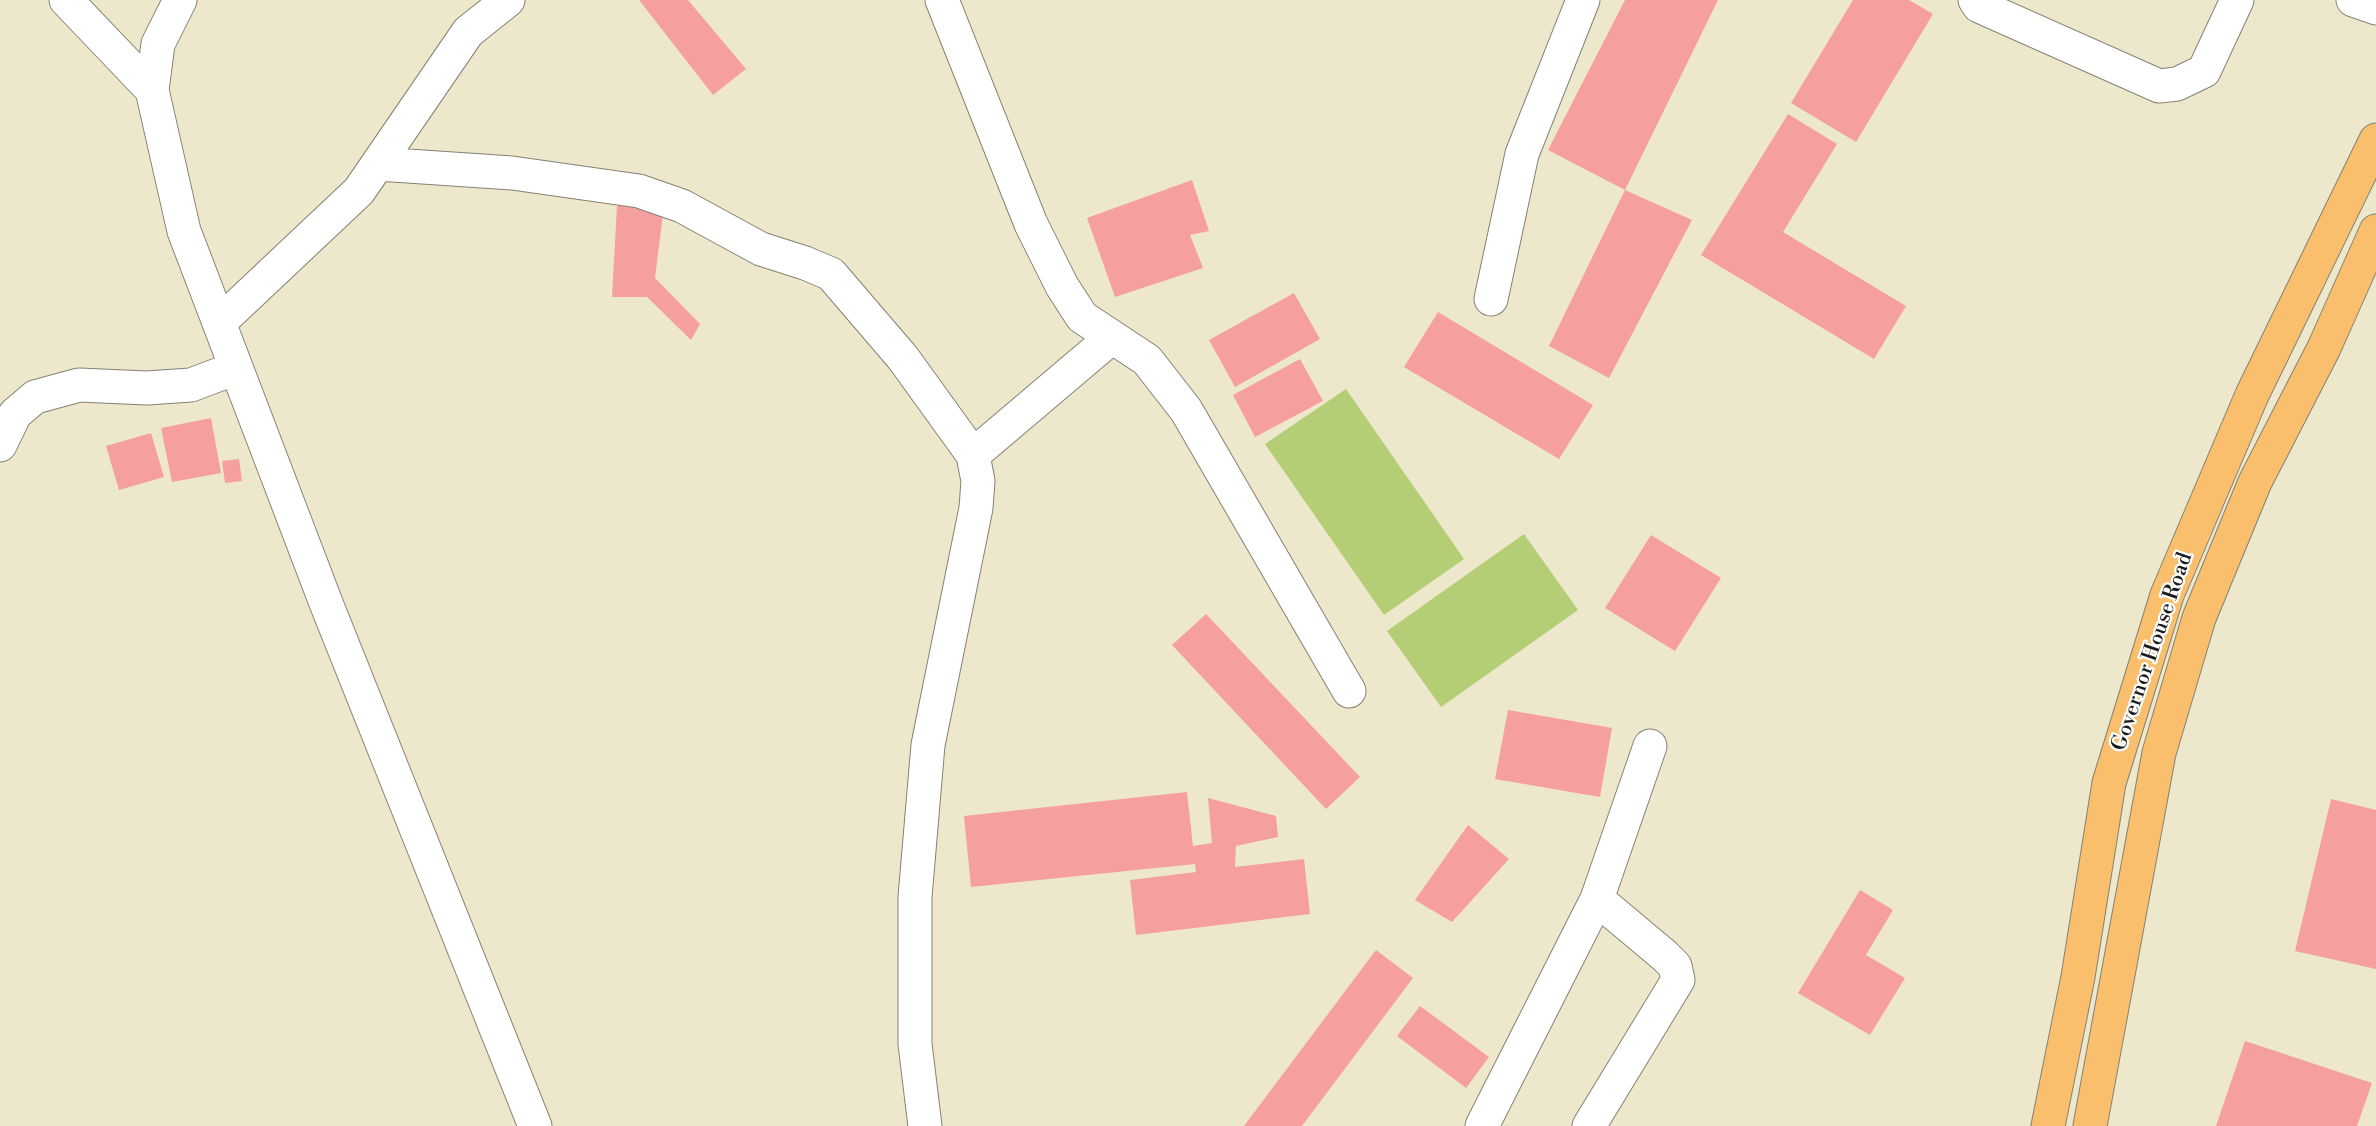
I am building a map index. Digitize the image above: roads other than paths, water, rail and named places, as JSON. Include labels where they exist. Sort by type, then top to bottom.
[{"type":"main road","name":"Governor House Road","points":[[2048,1126],[2078,977],[2109,783],[2167,596],[2252,395],[2376,140]]},
{"type":"main road","name":"Governor House Road","points":[[2090,1126],[2159,753],[2199,618],[2255,482],[2324,348],[2376,231]]},
{"type":"street","points":[[180,0],[158,44],[152,90],[184,231],[326,603],[535,1126]]},
{"type":"street","points":[[219,323],[359,191],[468,32],[508,0]]},
{"type":"street","points":[[942,0],[1022,202],[1062,286],[1082,317],[1147,360],[1186,410],[1349,691]]},
{"type":"street","points":[[1491,299],[1522,154],[1583,0]]},
{"type":"street","points":[[1975,0],[1979,6],[2159,86],[2177,84],[2204,71],[2237,0]]},
{"type":"street","points":[[2353,0],[2376,8]]},
{"type":"street","points":[[73,3],[152,90]]},
{"type":"street","points":[[378,164],[513,172],[639,191],[681,206],[761,249],[831,274],[903,358],[972,455],[978,481],[975,508],[928,745],[915,897],[915,1044],[925,1126]]},
{"type":"street","points":[[972,455],[1111,338]]},
{"type":"street","points":[[0,445],[15,414],[35,398],[79,384],[147,388],[191,385],[236,368]]},
{"type":"street","points":[[1482,1126],[1598,899],[1650,746]]},
{"type":"street","points":[[1589,1126],[1678,980],[1675,966],[1598,899]]}]
